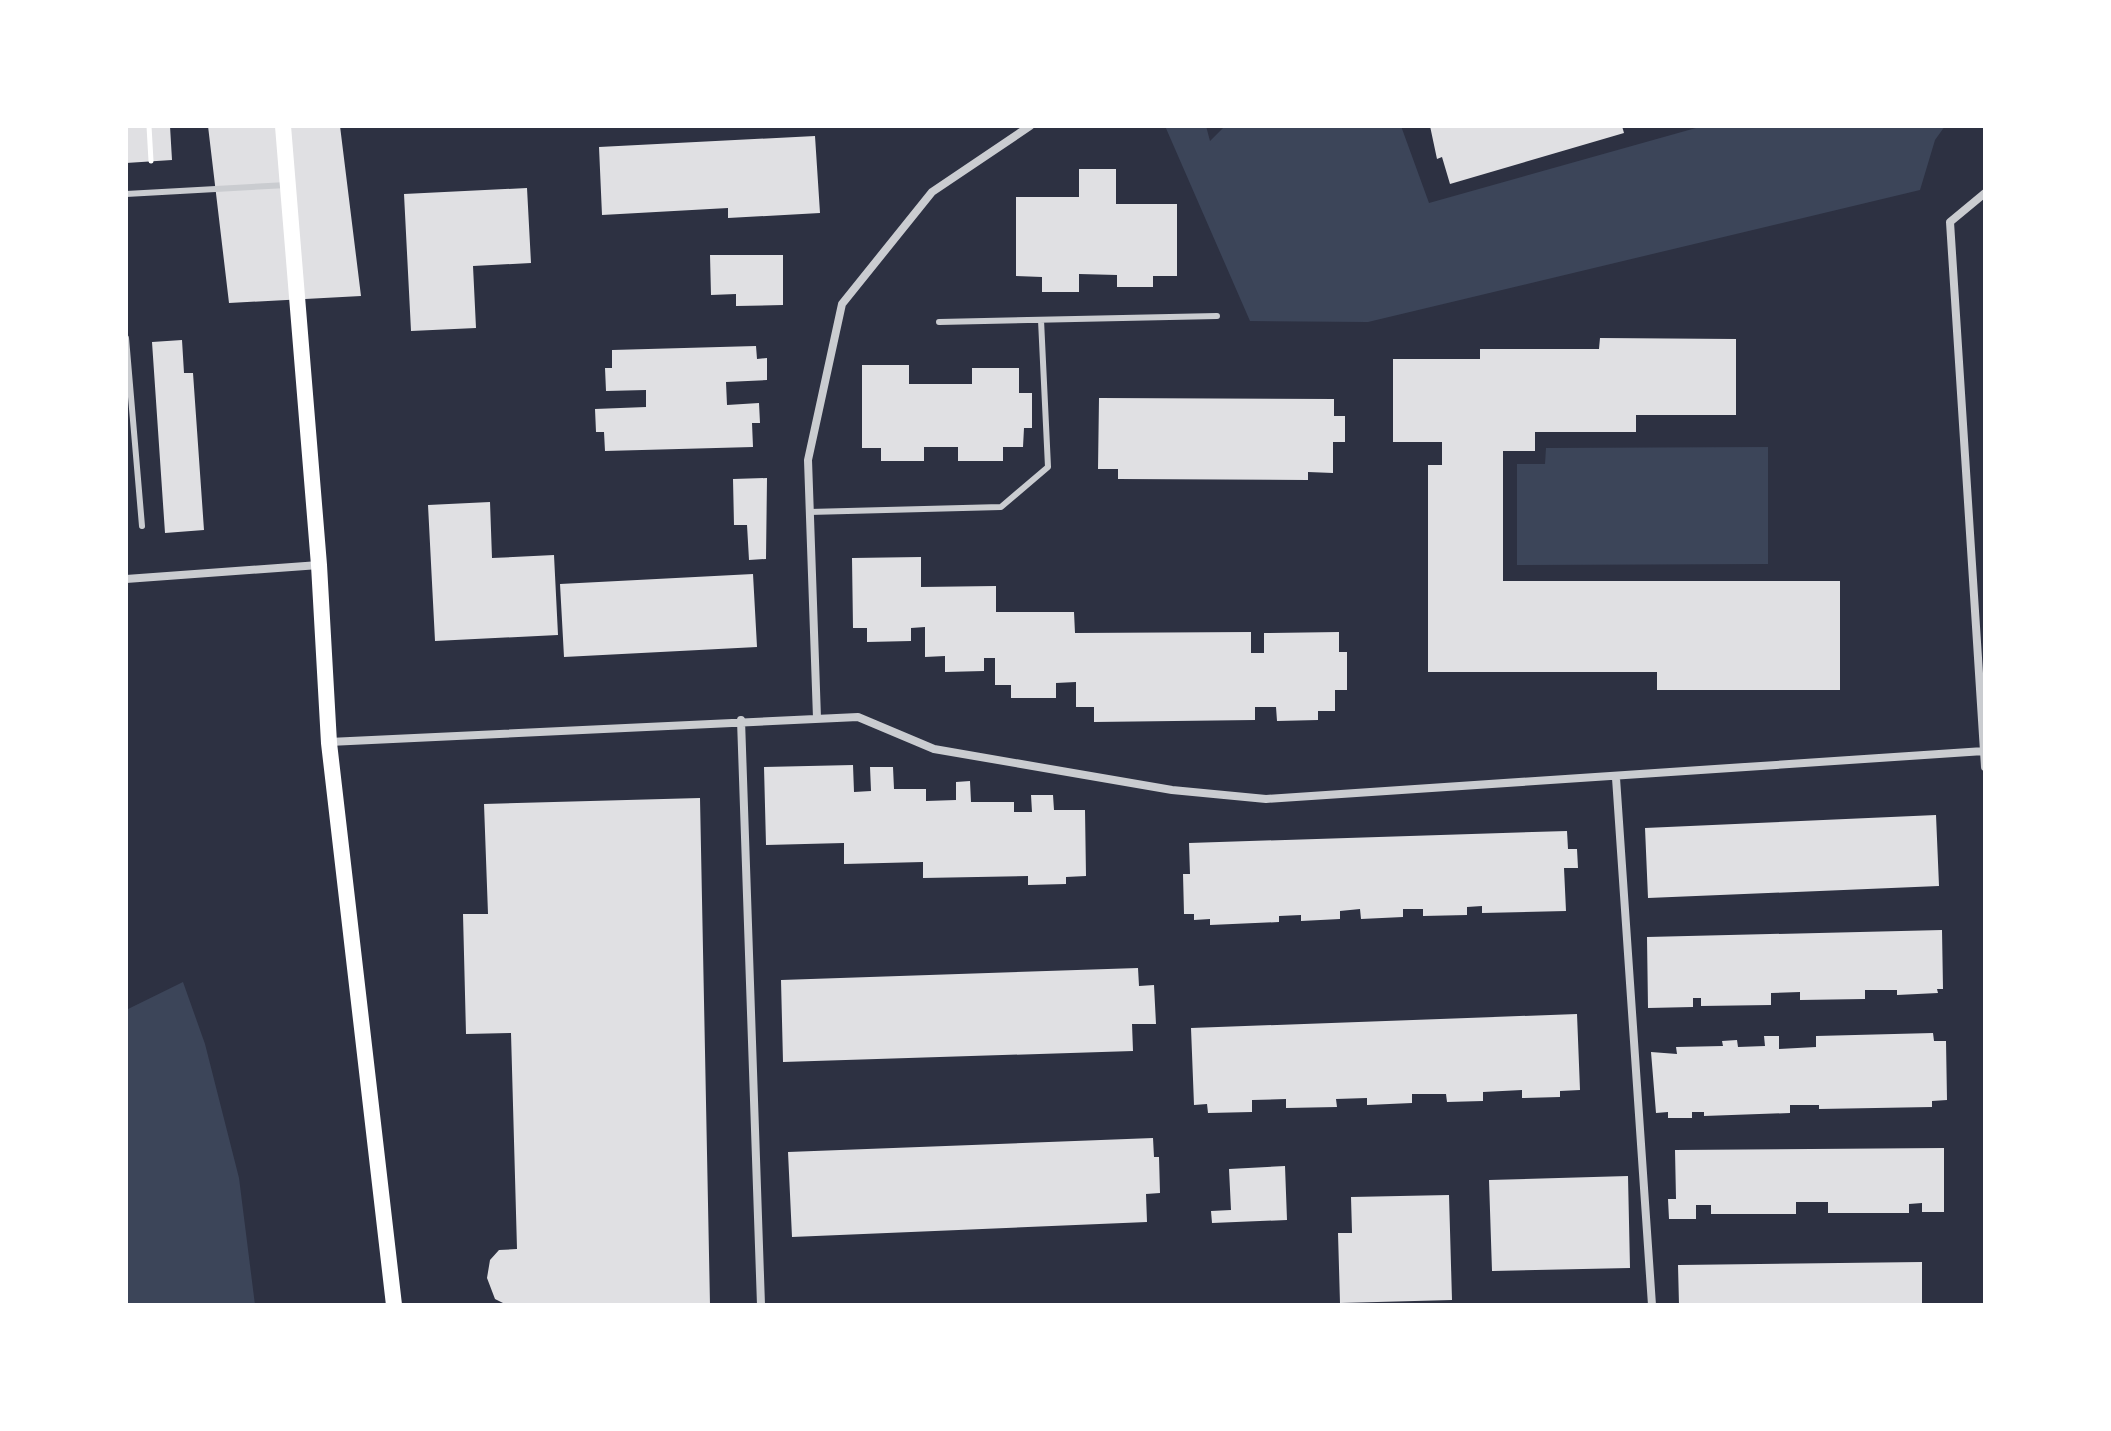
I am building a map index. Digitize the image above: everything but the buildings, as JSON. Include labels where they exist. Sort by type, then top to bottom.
[{"type":"main road","points":[[283,126],[319,565],[329,743],[394,1305]]},
{"type":"street","points":[[817,718],[808,460],[842,304],[932,192],[1030,126]]},
{"type":"street","points":[[1985,193],[1950,222],[1985,767]]},
{"type":"street","points":[[126,579],[319,565]]},
{"type":"street","points":[[329,743],[741,720],[858,717],[934,749],[1172,790],[1266,799],[1984,751]]},
{"type":"street","points":[[741,720],[761,1305]]},
{"type":"street","points":[[1616,778],[1652,1305]]},
{"type":"lane","points":[[126,194],[287,185]]},
{"type":"lane","points":[[939,322],[1217,316]]},
{"type":"lane","points":[[809,512],[1001,507],[1048,467],[1041,320]]},
{"type":"lane","points":[[126,338],[129,403],[142,526]]},
{"type":"path","points":[[149,126],[151,161]]},
{"type":"shaded area","points":[[1165,126],[1206,126],[1210,141],[1225,126],[1401,126],[1429,203],[1703,126],[1945,126],[1935,140],[1920,190],[1368,322],[1250,321]]},
{"type":"shaded area","points":[[1768,447],[1768,564],[1517,565],[1517,464],[1545,464],[1546,448]]},
{"type":"shaded area","points":[[183,982],[205,1044],[239,1178],[255,1305],[126,1305],[126,1010]]}]
